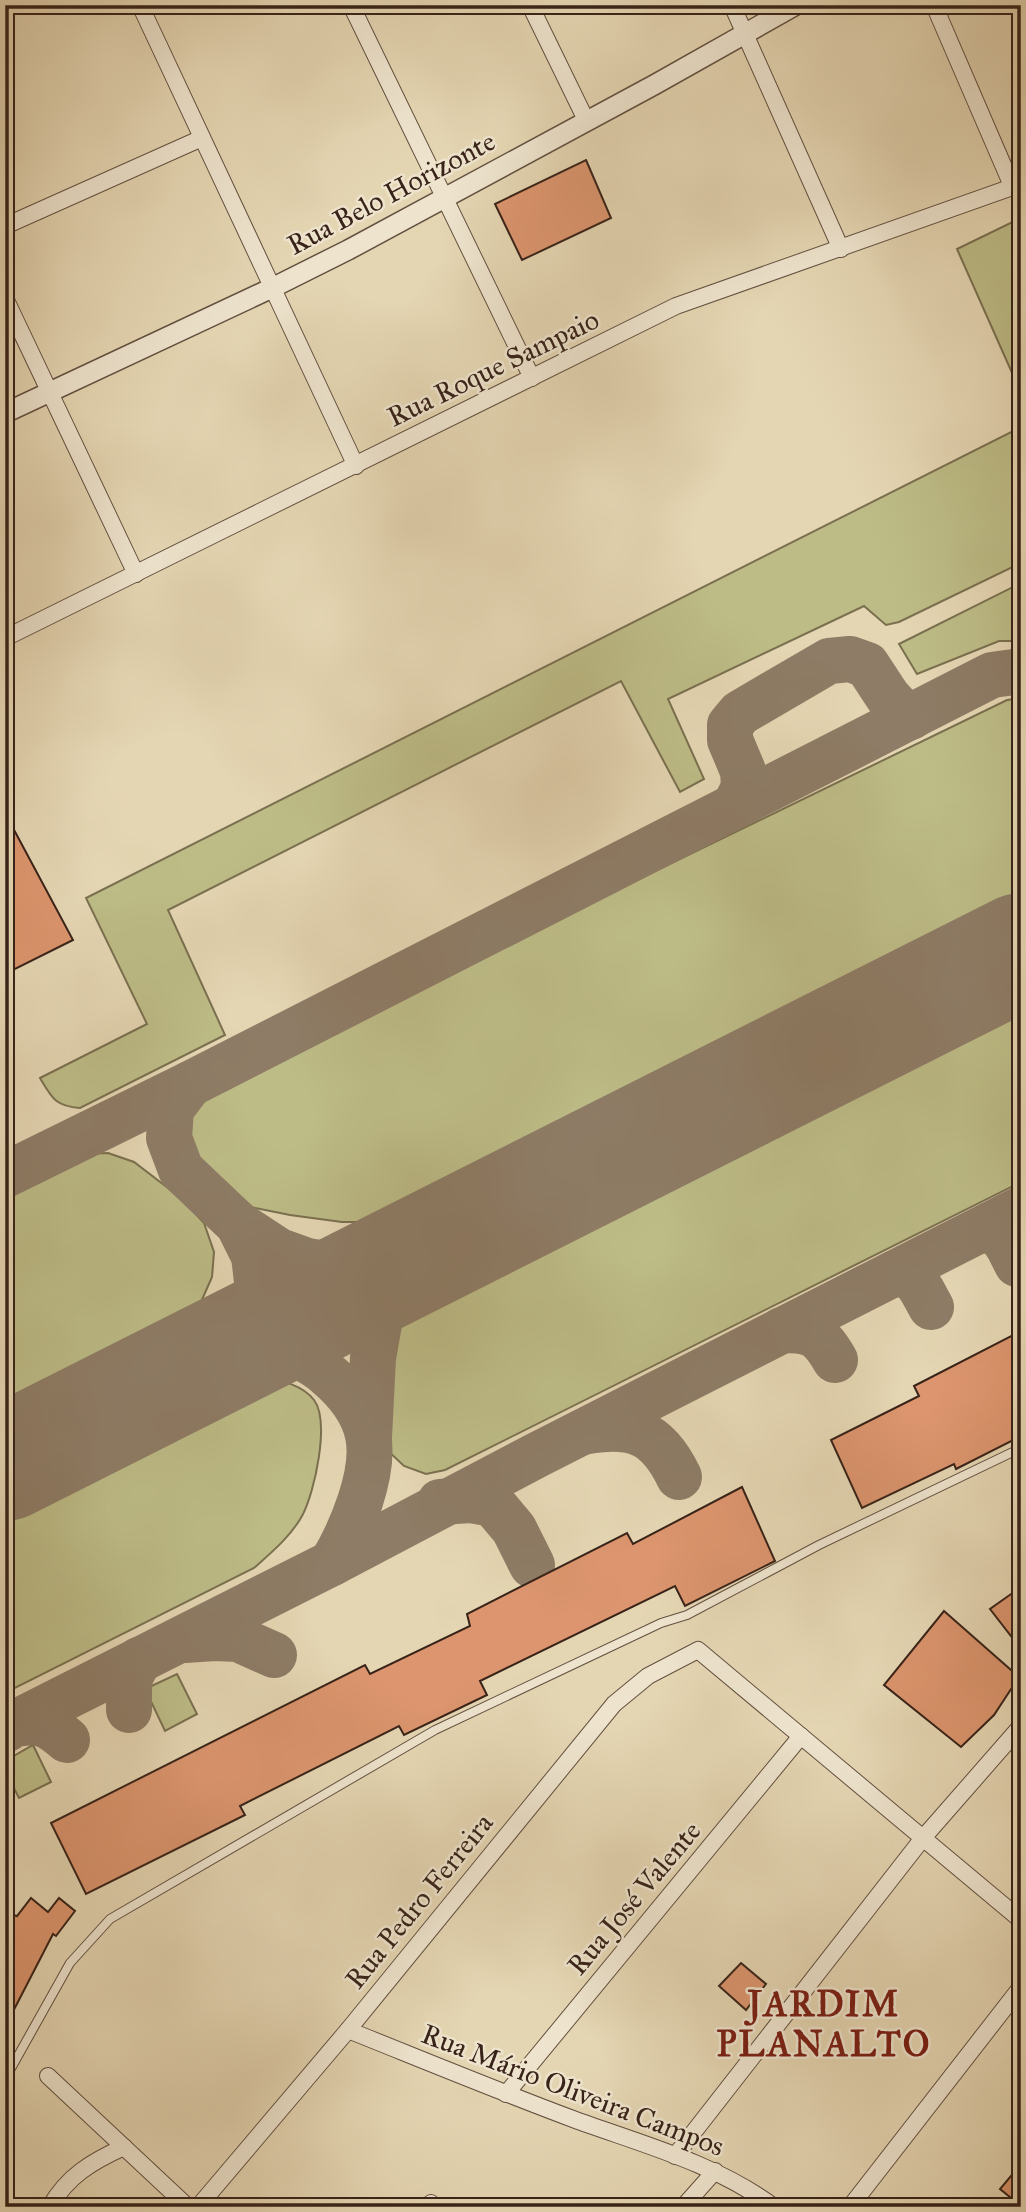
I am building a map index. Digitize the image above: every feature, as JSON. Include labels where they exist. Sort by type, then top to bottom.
[{"type":"street","points":[[140,5],[356,466]]},
{"type":"street","points":[[351,5],[532,378]]},
{"type":"street","points":[[530,5],[586,120]]},
{"type":"street","points":[[732,5],[841,249]]},
{"type":"street","name":"Rua Belo Horizonte","points":[[5,413],[274,287],[654,85],[796,5]]},
{"type":"street","points":[[934,5],[1017,186]]},
{"type":"street","points":[[5,226],[202,138]]},
{"type":"street","name":"Rua Roque Sampaio","points":[[5,638],[676,306],[1017,186]]},
{"type":"street","points":[[5,298],[136,574]]},
{"type":"street","name":"Rua Pedro Ferreira","points":[[198,2207],[348,2030],[614,1704],[648,1676],[698,1650],[802,1736]]},
{"type":"street","points":[[674,2156],[923,1838],[1021,1726]]},
{"type":"street","points":[[802,1736],[1021,1920]]},
{"type":"street","name":"Rua José Valente","points":[[506,2094],[802,1736]]},
{"type":"street","points":[[850,2207],[1021,1987]]},
{"type":"street","name":"Rua Mário Oliveira Campos","points":[[348,2030],[506,2094],[715,2171],[753,2191],[774,2207]]},
{"type":"street","points":[[48,2076],[188,2207]]},
{"type":"street","points":[[50,2207],[58,2193],[90,2162],[124,2147]]},
{"type":"street","points":[[683,2207],[715,2171]]},
{"type":"lane","points":[[5,2079],[70,1963],[110,1919],[435,1730],[661,1623],[688,1615],[818,1545],[1021,1448]]},
{"type":"shaded area","points":[[1021,218],[1021,393],[957,249]]},
{"type":"shaded area","points":[[1021,427],[1021,563],[899,622],[886,625],[864,606],[668,699],[704,779],[680,792],[621,681],[168,910],[225,1035],[80,1108],[60,1103],[48,1091],[40,1078],[147,1024],[86,898]]},
{"type":"shaded area","points":[[1021,583],[1021,641],[999,641],[917,674],[899,644]]},
{"type":"shaded area","points":[[1021,698],[1021,899],[407,1213],[381,1222],[342,1222],[245,1206],[215,1188],[186,1157],[179,1133],[184,1110],[197,1094],[1007,700]]},
{"type":"shaded area","points":[[1021,986],[1021,1182],[445,1470],[426,1474],[404,1466],[386,1449],[379,1424],[385,1338],[392,1319],[410,1298],[434,1282]]},
{"type":"shaded area","points":[[108,1153],[134,1162],[181,1198],[204,1223],[214,1252],[212,1277],[194,1318],[5,1413],[5,1191],[85,1154]]},
{"type":"shaded area","points":[[260,1376],[303,1390],[314,1400],[321,1424],[319,1457],[312,1491],[302,1516],[281,1544],[254,1568],[5,1693],[5,1497],[233,1382]]},
{"type":"shaded area","points":[[177,1674],[197,1714],[165,1731],[145,1689]]},
{"type":"shaded area","points":[[33,1745],[51,1782],[19,1798],[5,1771],[5,1761]]},
{"type":"building","points":[[586,160],[611,218],[522,260],[495,204]]},
{"type":"building","points":[[5,813],[73,940],[5,974]]},
{"type":"building","points":[[1021,1331],[1021,1436],[956,1469],[954,1464],[862,1508],[831,1440],[919,1396],[914,1386]]},
{"type":"building","points":[[742,1487],[775,1561],[685,1606],[675,1586],[480,1681],[487,1695],[404,1735],[399,1726],[240,1806],[245,1815],[86,1894],[51,1823],[365,1665],[370,1674],[470,1626],[467,1614],[627,1533],[633,1544]]},
{"type":"building","points":[[1021,1587],[1021,1649],[990,1609]]},
{"type":"building","points":[[944,1611],[1019,1677],[994,1715],[961,1747],[884,1685]]},
{"type":"building","points":[[31,1898],[48,1912],[59,1898],[75,1911],[56,1936],[53,1934],[5,2027],[5,1913],[17,1916]]},
{"type":"building","points":[[741,1963],[766,1984],[746,2010],[719,1986]]},
{"type":"building","points":[[1021,2164],[1021,2206],[1000,2189]]},
{"type":"taxiway","points":[[735,806],[744,787],[743,771],[730,740],[730,725],[740,713],[829,661],[850,659],[867,665],[888,697],[911,717]]},
{"type":"taxiway","points":[[5,1175],[190,1084],[992,675],[1021,671]]},
{"type":"taxiway","points":[[190,1084],[171,1109],[169,1138],[181,1170],[238,1224],[254,1256],[258,1290],[250,1318],[236,1341],[176,1377],[233,1354],[269,1349],[293,1354],[315,1365],[347,1394],[366,1426],[370,1450],[360,1501],[347,1535],[332,1563]]},
{"type":"taxiway","points":[[5,1728],[1021,1209]]},
{"type":"taxiway","points":[[238,1224],[279,1251],[307,1261],[345,1267],[383,1265],[422,1253],[401,1276],[382,1307],[373,1358],[369,1437]]},
{"type":"taxiway","points":[[983,1229],[1001,1237],[1017,1264]]},
{"type":"taxiway","points":[[893,1274],[913,1279],[931,1307]]},
{"type":"taxiway","points":[[782,1330],[814,1335],[825,1344],[835,1360]]},
{"type":"taxiway","points":[[583,1432],[616,1429],[641,1434],[662,1449],[679,1477]]},
{"type":"taxiway","points":[[440,1502],[471,1500],[493,1504],[514,1529],[532,1565]]},
{"type":"taxiway","points":[[185,1640],[238,1639],[274,1655]]},
{"type":"taxiway","points":[[129,1710],[129,1679],[139,1660]]},
{"type":"taxiway","points":[[7,1729],[15,1724],[37,1723],[52,1729],[67,1740]]},
{"type":"runway","points":[[5,1463],[1021,951]]},
{"type":"district","name":"JARDIM PLANALTO","points":[[824,2024]]}]
